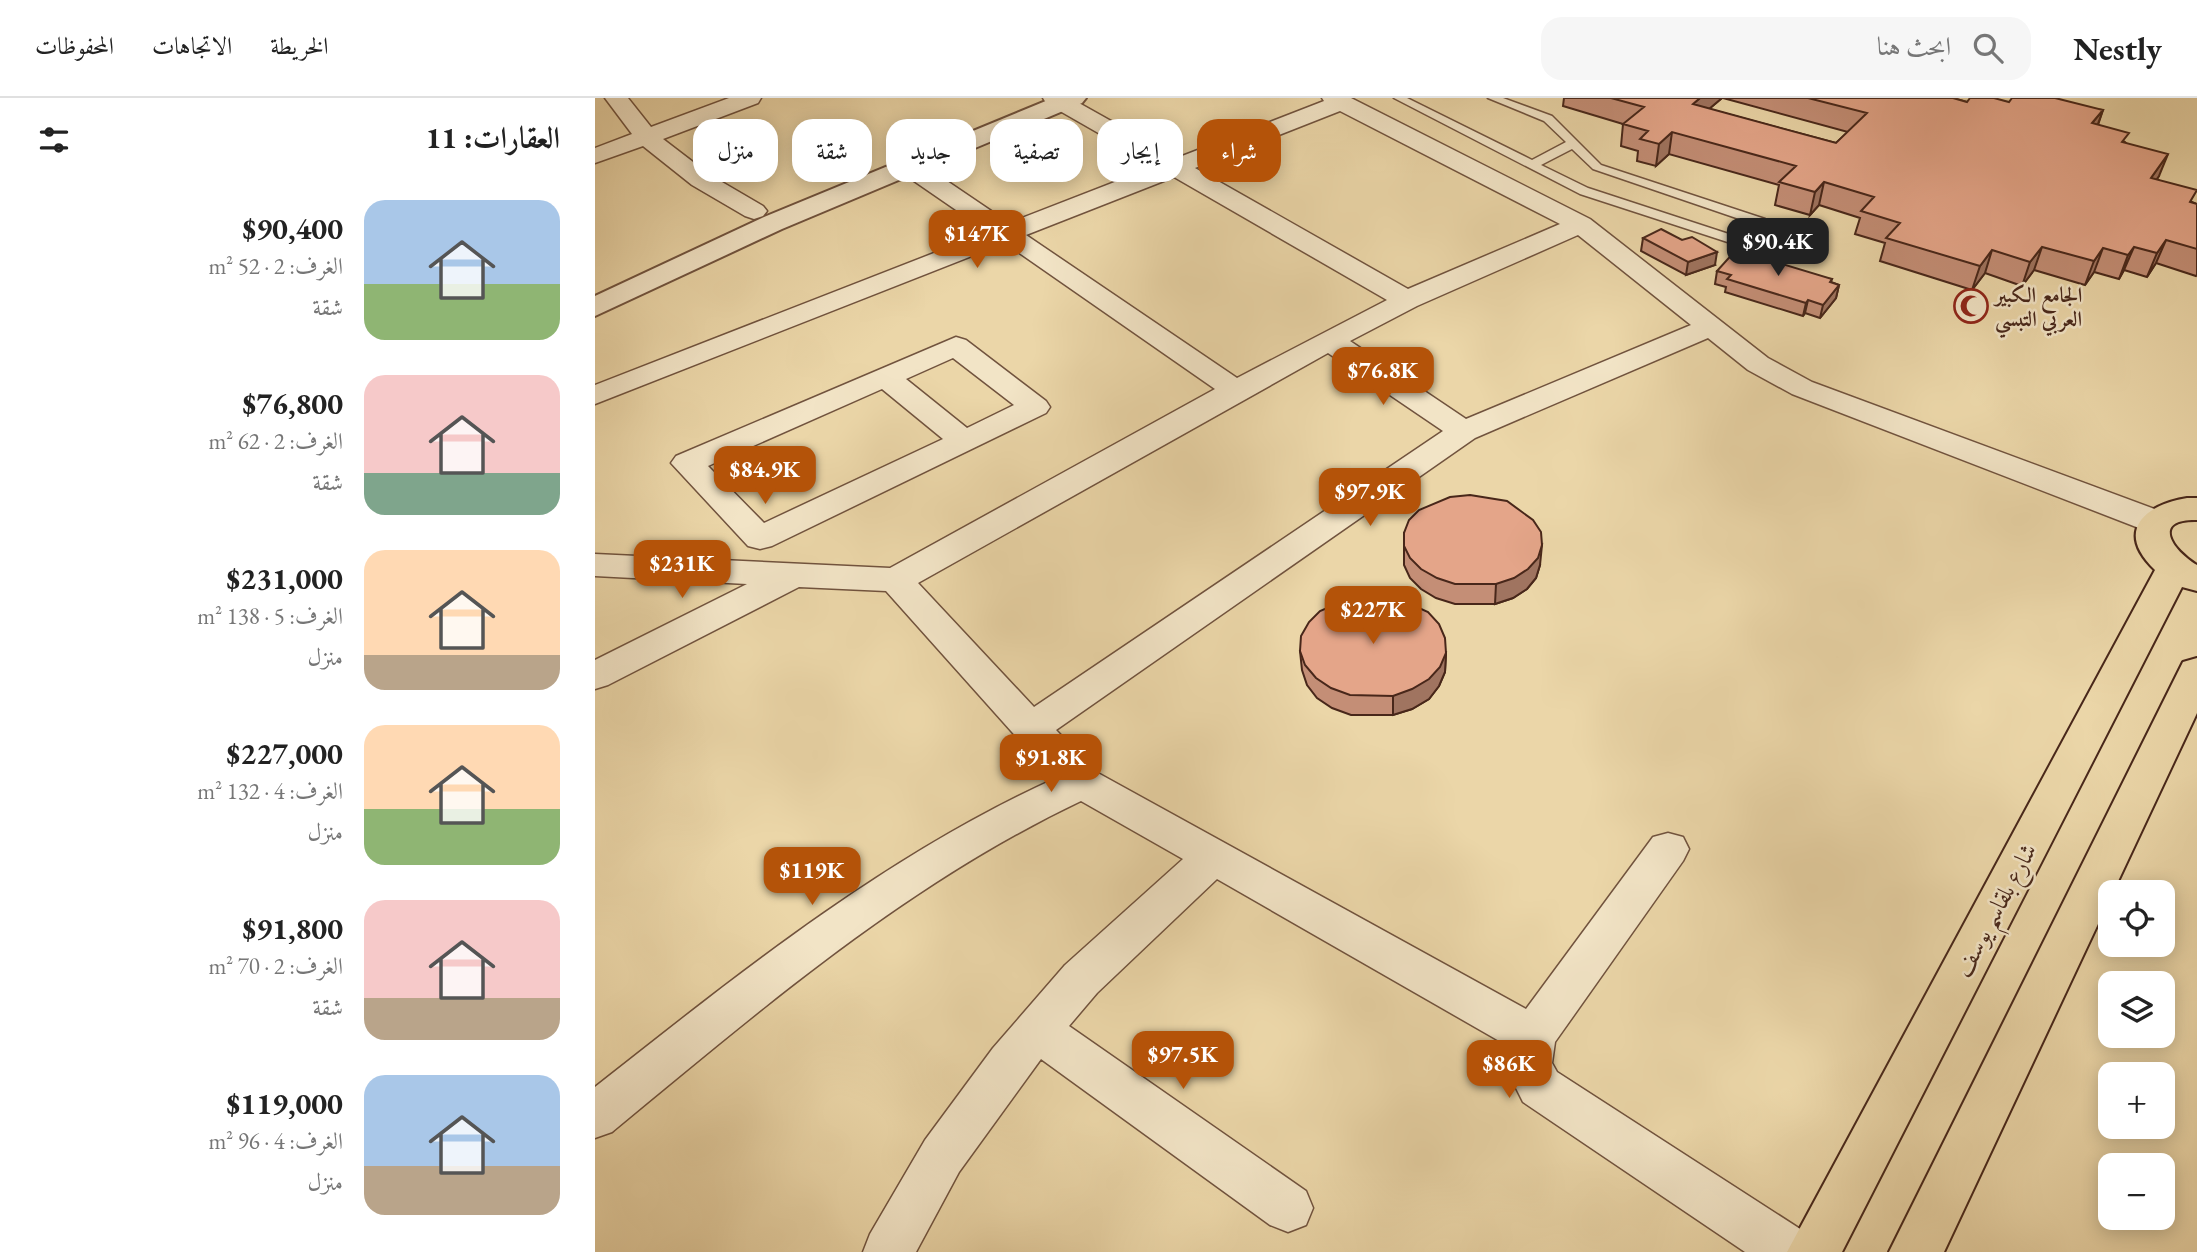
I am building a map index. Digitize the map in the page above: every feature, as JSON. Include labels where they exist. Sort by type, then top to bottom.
[{"type":"main road","points":[[2186,574],[2160,554],[2152,540],[2152,528],[2172,510],[2195,506]]},
{"type":"main road","name":"شارع بلقاسم يوسف","points":[[1814,1252],[2186,574]]},
{"type":"main road","points":[[1916,1252],[2197,672]]},
{"type":"street","points":[[595,102],[607,98]]},
{"type":"street","points":[[616,98],[646,137],[701,180],[754,211]]},
{"type":"street","points":[[595,156],[750,98]]},
{"type":"street","points":[[607,274],[1027,98]]},
{"type":"street","points":[[976,136],[1064,99],[1098,119]]},
{"type":"street","points":[[1183,164],[1338,100],[1581,224],[1758,364],[1802,388],[2156,522]]},
{"type":"street","points":[[1183,169],[1407,300]]},
{"type":"street","points":[[595,307],[773,223],[886,174]]},
{"type":"street","points":[[931,182],[1235,390]]},
{"type":"street","points":[[595,395],[1137,182]]},
{"type":"street","points":[[595,565],[896,580],[1235,390],[1407,300],[1581,224]]},
{"type":"street","points":[[1031,728],[1464,431],[1710,327]]},
{"type":"street","points":[[1330,341],[1464,431]]},
{"type":"street","points":[[760,538],[1035,407],[956,346],[687,463],[794,575]]},
{"type":"street","points":[[886,377],[964,441]]},
{"type":"street","points":[[595,676],[794,575]]},
{"type":"street","points":[[896,580],[1082,783],[1532,1036]]},
{"type":"street","points":[[595,1115],[767,978],[915,873],[1033,804],[1082,783]]},
{"type":"street","points":[[1668,849],[1532,1036],[1528,1066],[1540,1087],[1790,1252]]},
{"type":"street","points":[[888,1252],[942,1156],[1009,1063],[1081,979],[1213,857]]},
{"type":"street","points":[[1038,1030],[1288,1208]]},
{"type":"lane","points":[[1405,99],[1584,191],[1739,242],[1761,244],[1775,237],[1772,229],[1761,222],[1597,167],[1545,117],[1493,98]]},
{"type":"lane","points":[[1531,165],[1572,144]]},
{"type":"building","points":[[1611,98],[1700,98],[1693,104],[1836,143],[1867,113],[1808,98],[1953,98],[1967,102],[1970,98],[1994,98],[2009,102],[2012,98],[2055,98],[2103,110],[2092,123],[2129,133],[2122,142],[2168,154],[2151,178],[2197,190],[2190,202],[2197,204],[2197,249],[2166,240],[2157,253],[2134,247],[2128,255],[2103,248],[2094,261],[2042,247],[2030,262],[1992,250],[1980,266],[1886,238],[1900,223],[1861,211],[1874,197],[1824,182],[1815,192],[1779,182],[1796,166],[1672,132],[1659,144],[1640,139],[1648,131],[1623,124],[1644,107]]},
{"type":"building","points":[[1661,229],[1682,240],[1692,237],[1717,252],[1688,262],[1643,238]]},
{"type":"building","points":[[1736,250],[1832,279],[1830,282],[1839,285],[1823,305],[1808,300],[1806,303],[1727,279],[1731,275],[1717,271]]},
{"type":"building","points":[[1470,495],[1507,501],[1533,520],[1541,532],[1542,545],[1538,558],[1528,569],[1514,578],[1496,584],[1455,584],[1421,569],[1410,558],[1404,546],[1404,533],[1409,520],[1419,510],[1450,497]]},
{"type":"building","points":[[1355,596],[1395,597],[1428,612],[1439,624],[1445,638],[1446,653],[1440,667],[1429,679],[1393,696],[1350,695],[1331,688],[1316,678],[1305,665],[1300,651],[1301,636],[1309,622],[1320,611]]},
{"type":"place","name":"الجامع الكبير العربي التبسي","points":[[1971,306]]}]
